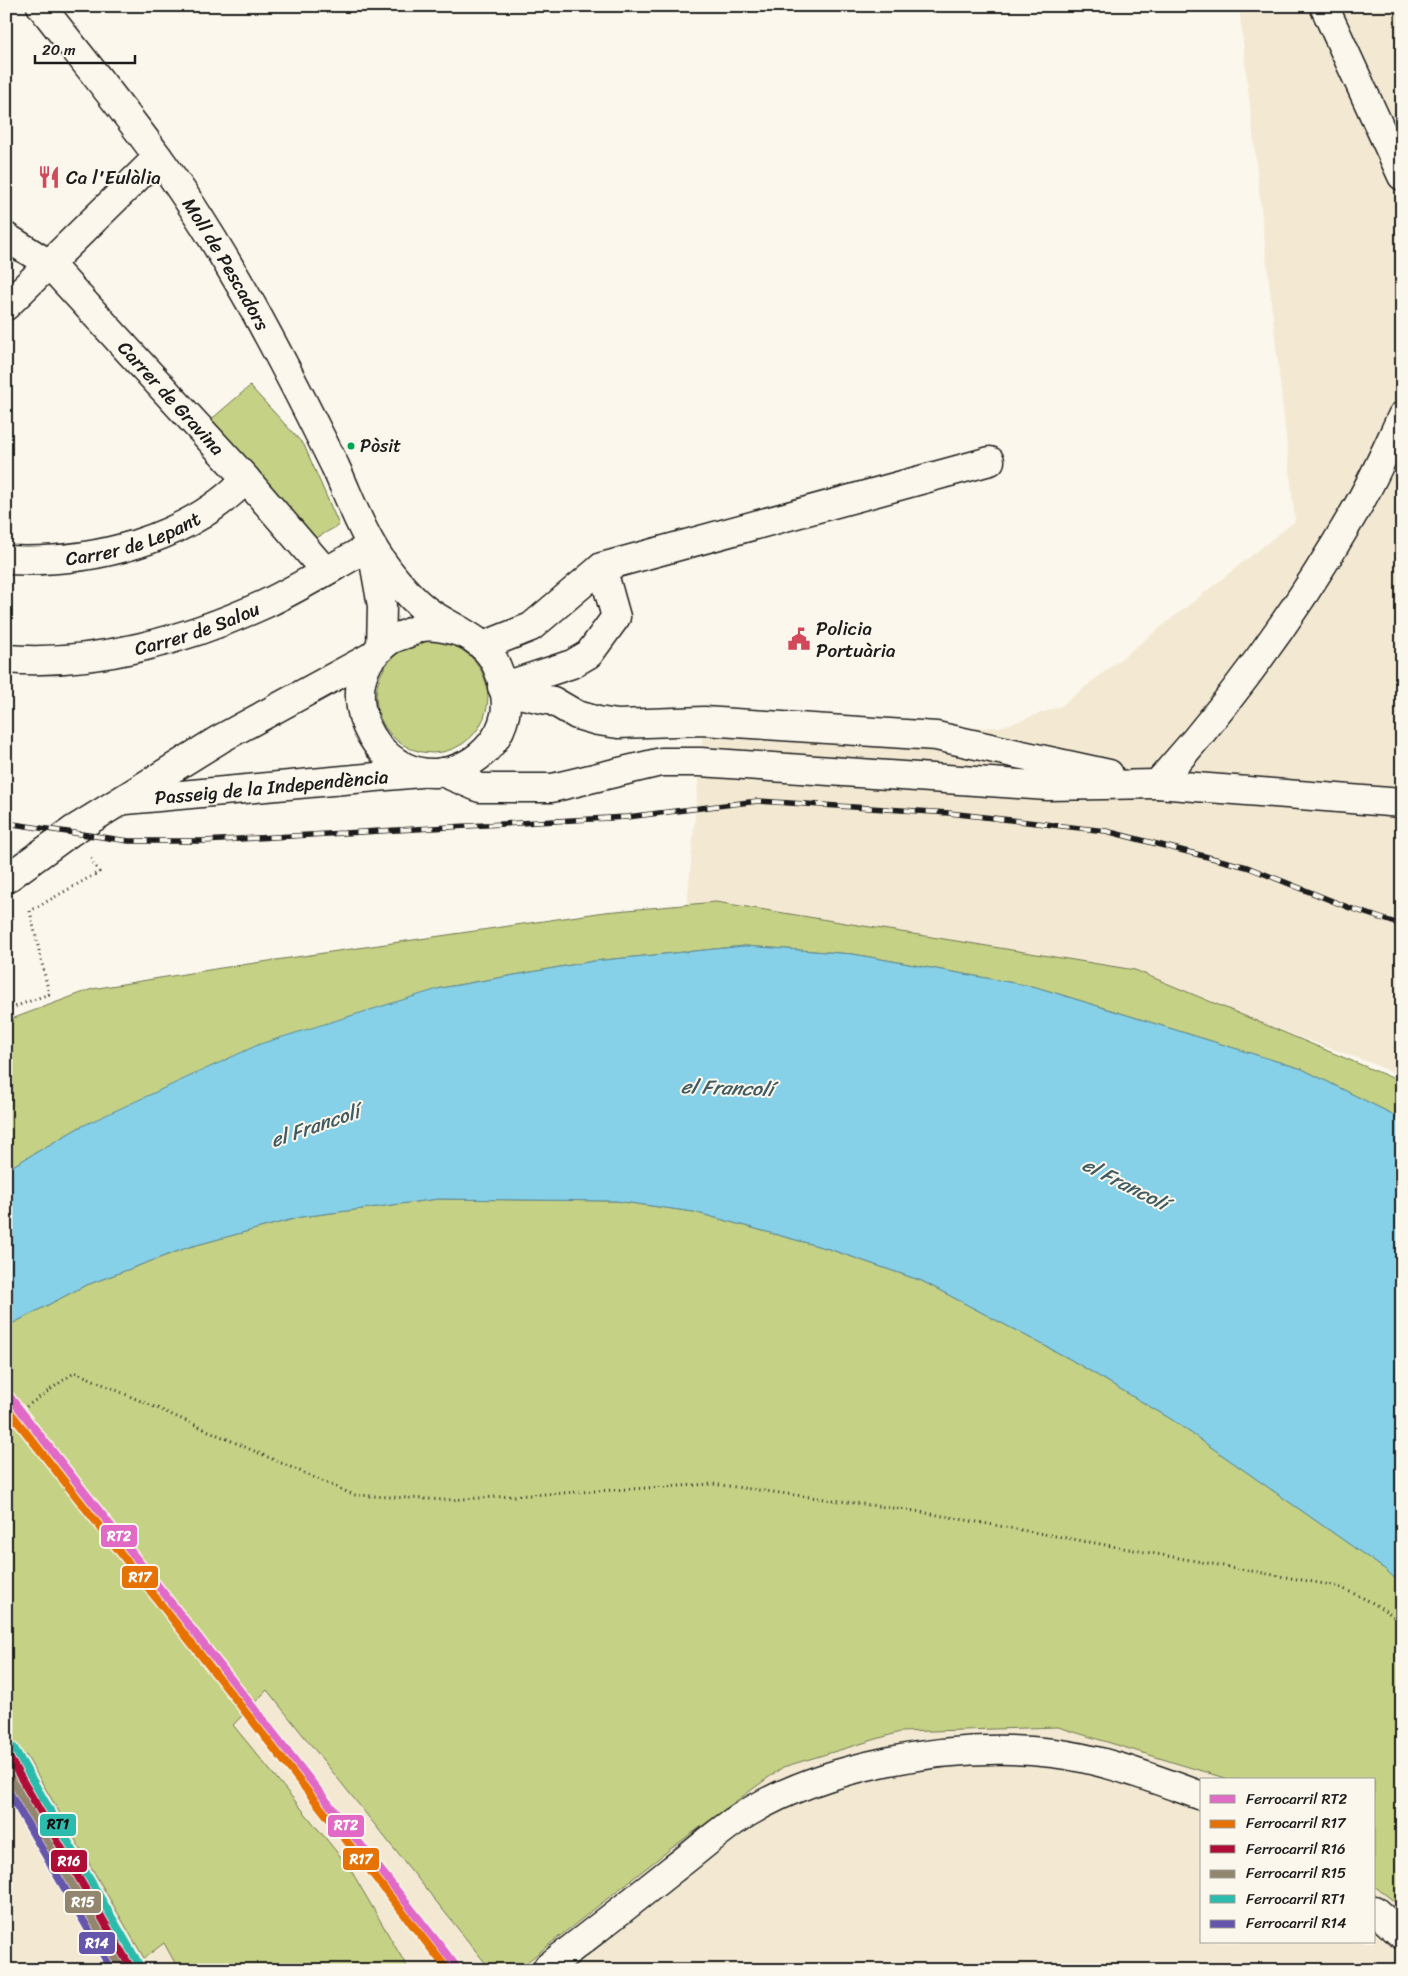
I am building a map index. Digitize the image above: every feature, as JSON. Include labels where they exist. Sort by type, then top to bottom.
[{"type":"street","name":"Moll de Pescadors","points":[[41,6],[158,157],[209,233],[251,304],[336,468],[372,546],[415,599],[428,612],[474,640]]},
{"type":"street","points":[[1324,6],[1402,176]]},
{"type":"street","points":[[6,306],[158,157]]},
{"type":"street","name":"Carrer de Gravina","points":[[6,237],[49,264],[246,479],[325,571]]},
{"type":"street","points":[[1157,784],[1203,733],[1299,599],[1356,510],[1402,416]]},
{"type":"street","points":[[474,640],[531,626],[602,567],[990,461]]},
{"type":"street","name":"Carrer de Lepant","points":[[6,560],[40,562],[108,553],[170,531],[227,499],[246,479]]},
{"type":"street","name":"Moll de Pescadors","points":[[372,546],[382,606],[378,652]]},
{"type":"street","name":"Carrer de Salou","points":[[6,659],[69,658],[168,640],[219,623],[265,604],[372,546]]},
{"type":"street","points":[[503,689],[572,664],[589,654],[616,617],[602,567]]},
{"type":"street","points":[[433,772],[470,763],[493,742],[505,714],[506,699],[496,664],[474,640],[444,627],[422,627],[388,641],[365,670],[360,686],[362,720],[369,736],[392,761],[408,769],[433,772],[480,788],[552,788],[661,762],[700,762],[1048,786],[1157,784],[1402,803]]},
{"type":"street","name":"Passeig de la Independència","points":[[6,878],[72,832],[220,739],[378,652]]},
{"type":"street","points":[[503,689],[553,701],[577,715],[618,724],[704,720],[936,736],[1157,784]]},
{"type":"street","points":[[661,762],[674,722]]},
{"type":"street","name":"Passeig de la Independència","points":[[120,801],[433,772]]},
{"type":"street","points":[[550,1970],[548,1967],[734,1822],[789,1792],[851,1769],[923,1755],[988,1751],[1053,1753],[1132,1771],[1200,1795]]},
{"type":"street","points":[[1376,1912],[1402,1935]]},
{"type":"path","points":[[6,1010],[48,994],[30,911],[100,872],[72,832]]},
{"type":"path","points":[[6,1421],[75,1372],[354,1495],[446,1500],[713,1484],[915,1511],[1336,1586],[1359,1595],[1389,1612],[1402,1624]]},
{"type":"shaded area","points":[[1239,6],[1402,6],[1402,1077],[1371,1063],[1202,1002],[686,916],[705,706],[967,728],[999,727],[1016,722],[1061,706],[1295,521]]},
{"type":"shaded area","points":[[267,1690],[491,1970],[409,1970],[349,1867],[232,1725]]},
{"type":"shaded area","points":[[1058,1727],[1224,1778],[1200,1778],[1200,1944],[1376,1944],[1376,1888],[1402,1907],[1402,1970],[517,1970],[669,1850],[783,1767],[900,1732]]},
{"type":"shaded area","points":[[26,1755],[144,1957],[164,1943],[179,1970],[6,1970],[6,1767]]},
{"type":"green space","points":[[250,386],[304,445],[339,525],[313,540],[207,423]]},
{"type":"green space","points":[[432,641],[453,645],[472,657],[484,676],[488,697],[484,718],[472,737],[453,749],[432,753],[411,749],[392,737],[380,718],[376,697],[380,676],[392,657],[411,645]]},
{"type":"green space","points":[[716,902],[1135,970],[1402,1082],[1402,1119],[1302,1069],[1036,987],[853,954],[745,946],[594,961],[441,988],[80,1127],[6,1170],[6,1021],[92,989],[221,968],[605,912]]},
{"type":"green space","points":[[438,1199],[616,1201],[694,1212],[829,1249],[922,1281],[1068,1358],[1171,1419],[1386,1570],[1402,1585],[1402,1907],[1376,1888],[1376,1778],[1224,1778],[1058,1727],[900,1732],[783,1767],[669,1850],[517,1970],[491,1970],[267,1690],[233,1725],[349,1867],[409,1970],[179,1970],[164,1943],[144,1958],[26,1755],[6,1767],[6,1327],[84,1286],[189,1247],[301,1217]]},
{"type":"water","name":"el Francolí","points":[[745,946],[853,954],[1036,987],[1302,1069],[1402,1119],[1402,1585],[1386,1570],[1171,1419],[1068,1358],[922,1281],[829,1249],[694,1212],[616,1201],[438,1199],[301,1217],[189,1247],[84,1286],[6,1327],[6,1170],[80,1127],[260,1044],[441,988],[594,961]]},
{"type":"railway","points":[[6,823],[129,841],[203,841],[627,817],[758,801],[949,813],[1106,831],[1247,867],[1350,908],[1402,925]]},
{"type":"railway","points":[[366,1852],[444,1970]]},
{"type":"rail line","name":"RT2","points":[[6,1392],[459,1970]]},
{"type":"rail line","name":"R17","points":[[6,1407],[448,1970]]},
{"type":"rail line","name":"RT1","points":[[14,1748],[140,1966]]},
{"type":"rail line","name":"R16","points":[[6,1752],[132,1970]]},
{"type":"rail line","name":"R15","points":[[6,1770],[122,1970]]},
{"type":"rail line","name":"R14","points":[[6,1787],[112,1970]]},
{"type":"place","name":"Ca l'Eulàlia","points":[[49,177]]},
{"type":"place","name":"Pòsit","points":[[351,446]]},
{"type":"place","name":"Policia Portuària","points":[[799,639]]}]
